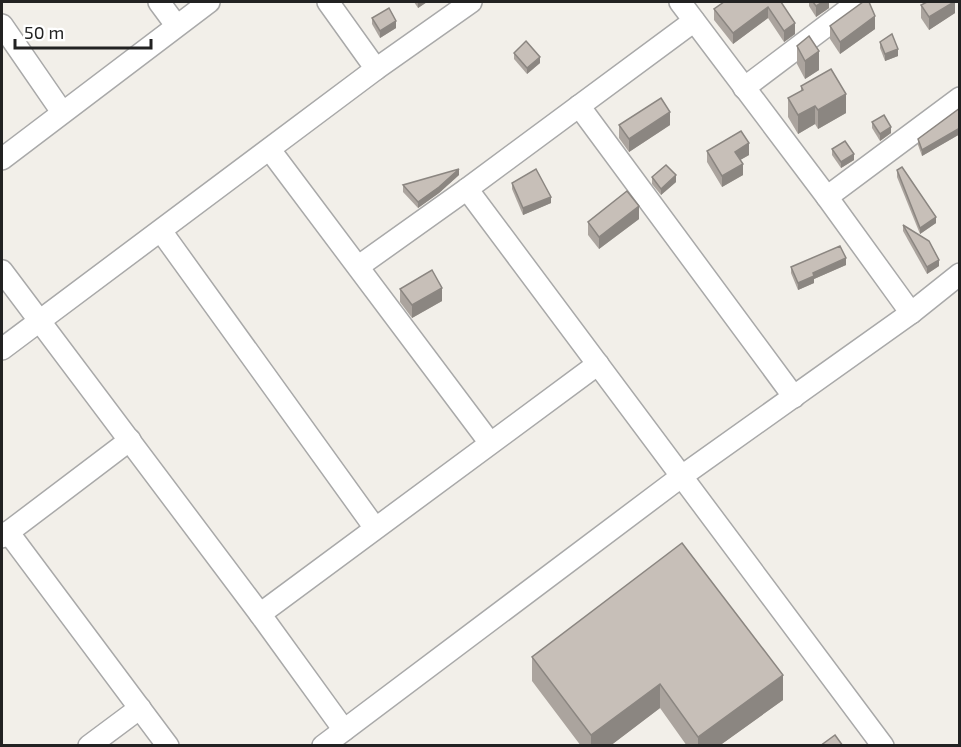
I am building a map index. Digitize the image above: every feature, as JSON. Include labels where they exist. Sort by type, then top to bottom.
[{"type":"street","points":[[159,2],[176,25]]},
{"type":"street","points":[[2,159],[209,2]]},
{"type":"street","points":[[328,2],[376,69]]},
{"type":"street","points":[[2,349],[376,69],[471,2]]},
{"type":"street","points":[[680,2],[911,313]]},
{"type":"street","points":[[744,88],[858,2]]},
{"type":"street","points":[[359,266],[694,21]]},
{"type":"street","points":[[2,24],[62,112]]},
{"type":"street","points":[[827,197],[960,98]]},
{"type":"street","points":[[579,106],[794,397]]},
{"type":"street","points":[[270,150],[490,444]]},
{"type":"street","points":[[467,189],[883,746]]},
{"type":"street","points":[[161,231],[375,528]]},
{"type":"street","points":[[2,271],[260,614],[344,730]]},
{"type":"street","points":[[323,746],[682,476],[911,313],[960,274]]},
{"type":"street","points":[[260,614],[598,364]]},
{"type":"street","points":[[129,440],[5,534],[168,746]]},
{"type":"street","points":[[89,746],[140,708]]},
{"type":"building","points":[[724,2],[781,2],[795,23],[784,31],[768,7],[733,33],[714,9]]},
{"type":"building","points":[[863,2],[869,2],[875,16],[840,42],[830,26]]},
{"type":"building","points":[[927,2],[954,2],[929,17],[921,5]]},
{"type":"building","points":[[389,8],[396,21],[380,31],[372,18]]},
{"type":"building","points":[[892,34],[898,49],[885,54],[880,42]]},
{"type":"building","points":[[809,36],[819,51],[805,61],[797,46]]},
{"type":"building","points":[[526,41],[540,57],[527,68],[514,53]]},
{"type":"building","points":[[831,69],[846,94],[818,110],[815,106],[798,115],[788,98],[803,90],[801,86]]},
{"type":"building","points":[[661,98],[670,112],[629,139],[619,125]]},
{"type":"building","points":[[960,108],[960,128],[922,150],[918,139]]},
{"type":"building","points":[[884,115],[891,127],[880,134],[872,122]]},
{"type":"building","points":[[741,131],[749,143],[735,152],[743,164],[722,176],[707,151]]},
{"type":"building","points":[[845,141],[854,154],[841,162],[832,149]]},
{"type":"building","points":[[666,165],[676,175],[661,189],[652,177]]},
{"type":"building","points":[[902,167],[936,217],[920,228],[897,170]]},
{"type":"building","points":[[459,169],[418,202],[403,185]]},
{"type":"building","points":[[536,169],[551,197],[523,208],[512,183]]},
{"type":"building","points":[[627,191],[639,206],[599,237],[588,222]]},
{"type":"building","points":[[903,225],[929,241],[939,260],[927,267]]},
{"type":"building","points":[[840,246],[846,258],[813,273],[814,276],[798,283],[791,267]]},
{"type":"building","points":[[432,270],[442,288],[412,305],[400,289]]},
{"type":"building","points":[[682,543],[783,675],[698,737],[660,684],[591,735],[532,657]]},
{"type":"building","points":[[835,735],[843,746],[820,746]]}]
